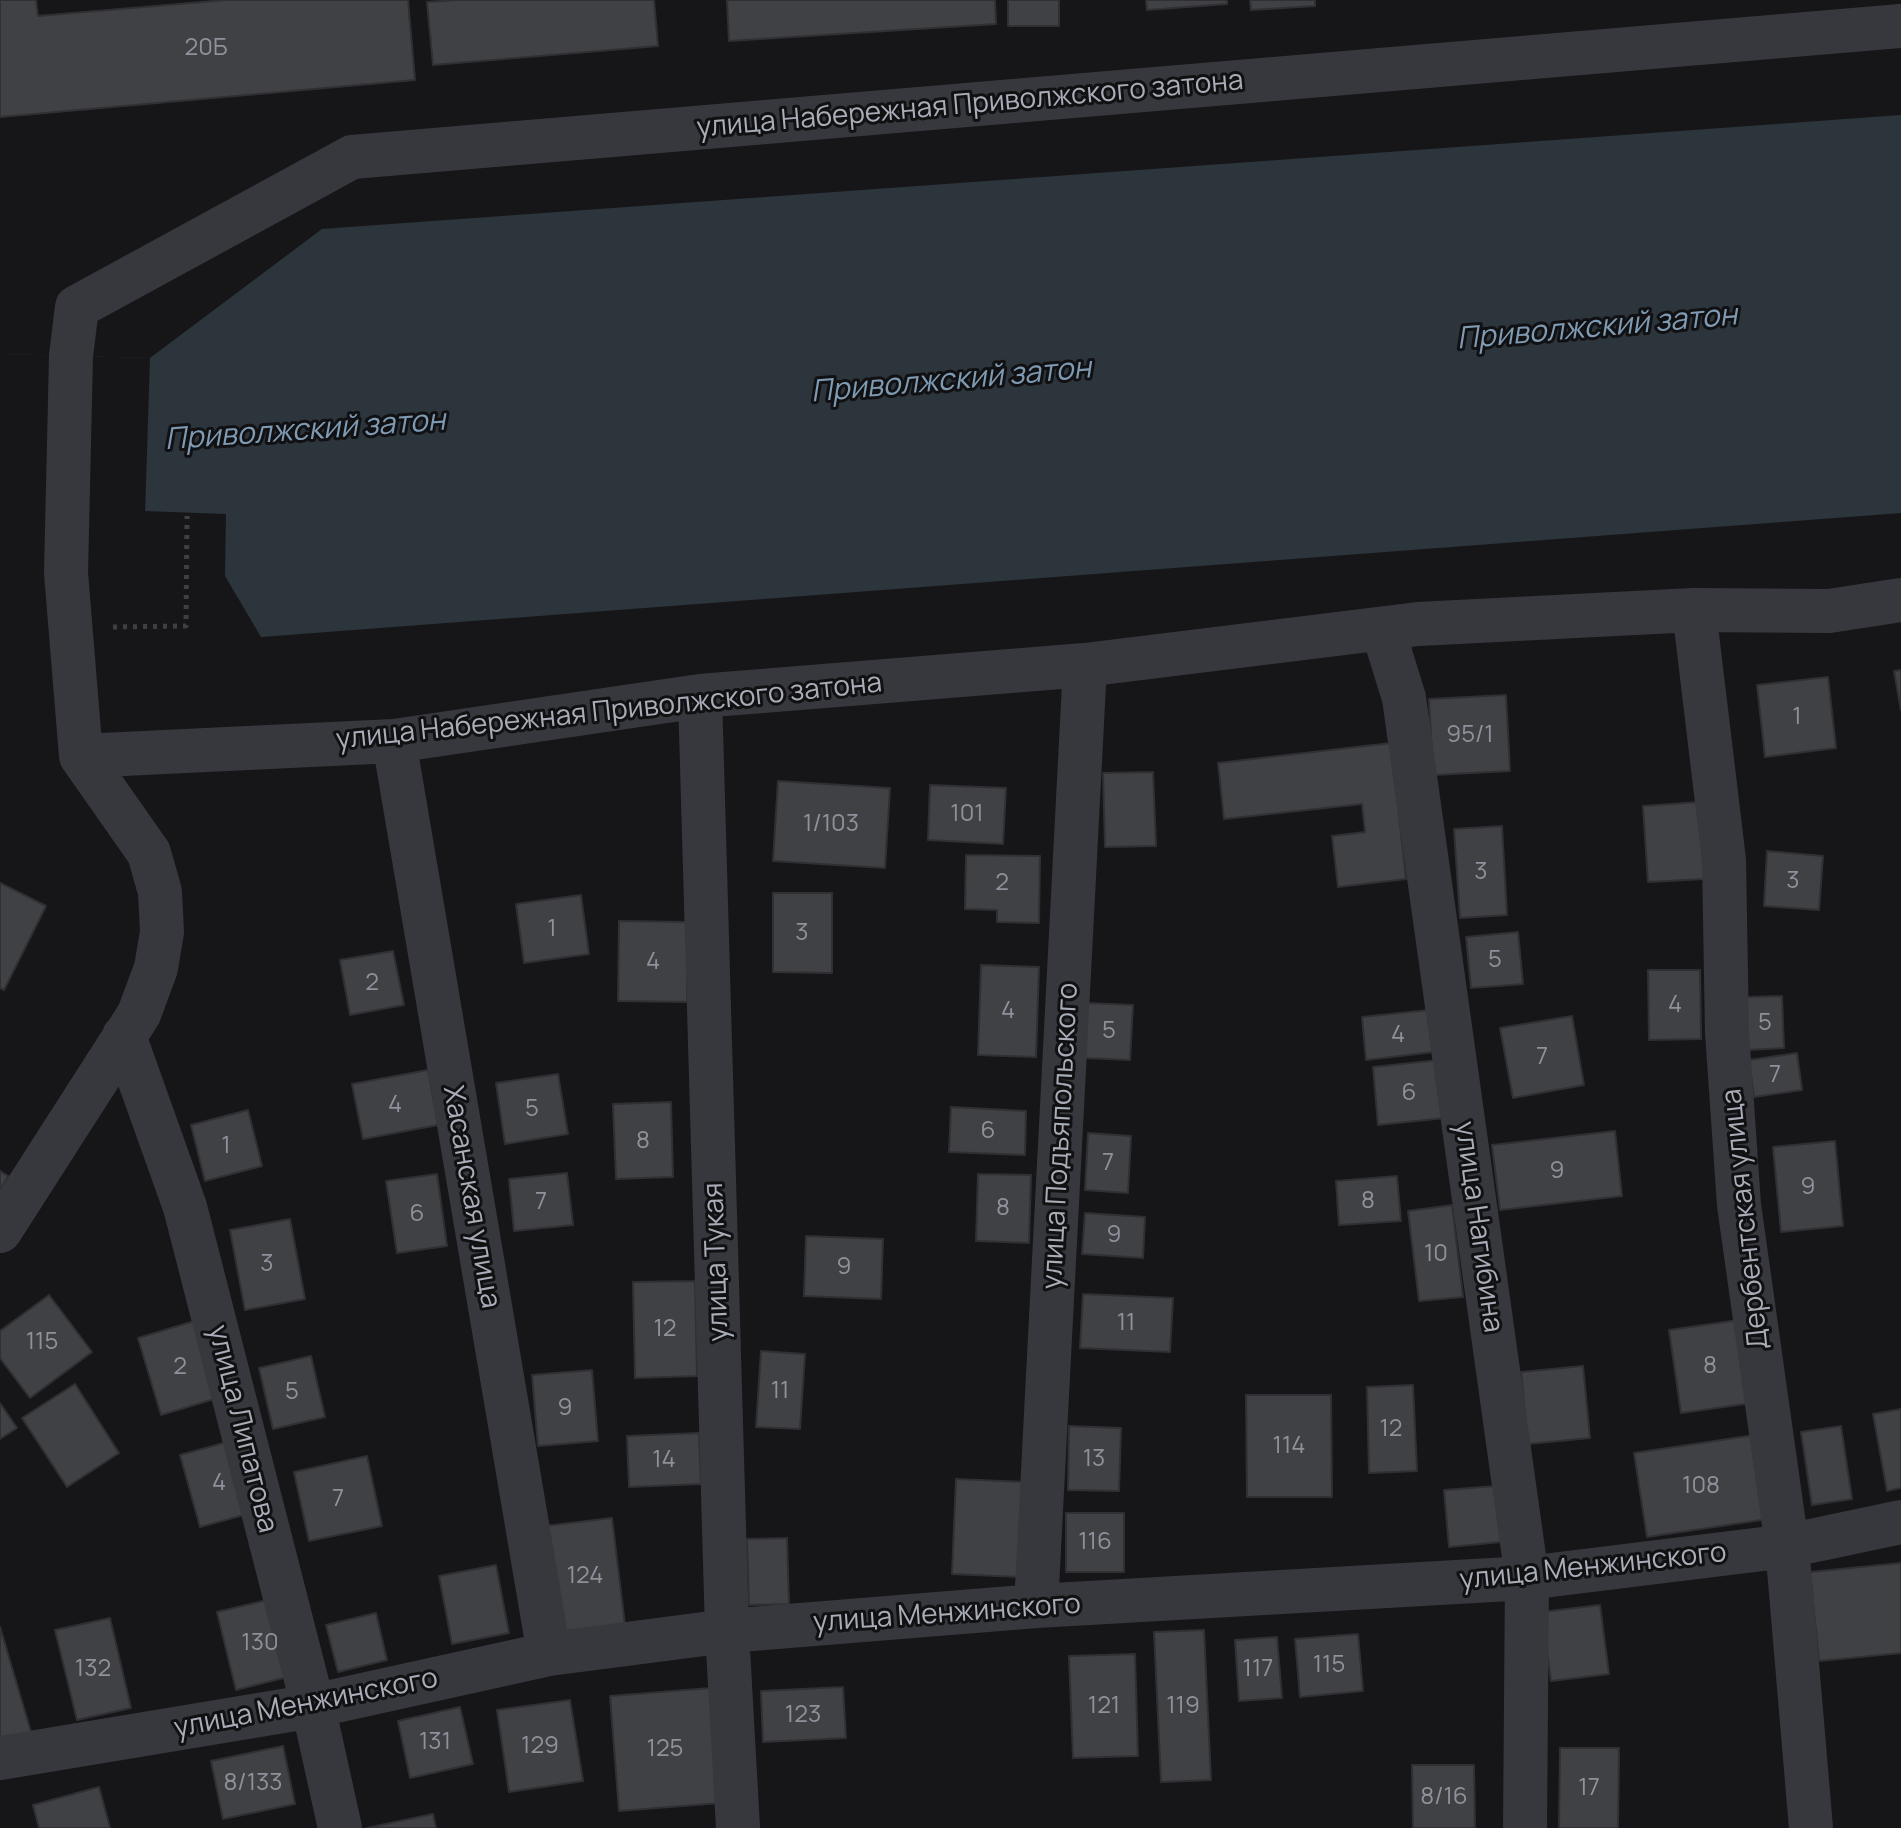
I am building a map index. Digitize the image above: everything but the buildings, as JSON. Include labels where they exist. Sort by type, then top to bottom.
[{"type":"street","name":"улица Набережная Приволжского затона","points":[[70,627],[66,573],[71,356],[77,307],[352,157],[1901,26]]},
{"type":"street","name":"улица Набережная Приволжского затона","points":[[81,756],[394,741],[700,696],[1085,665],[1418,624],[1694,610],[1829,611],[1901,600]]},
{"type":"street","name":"Дербентская улица","points":[[1694,610],[1724,860],[1727,1032],[1739,1205],[1787,1546],[1811,1828]]},
{"type":"street","points":[[0,1231],[139,1014],[156,968],[162,932],[160,892],[149,853],[81,756],[70,627]]},
{"type":"street","name":"улица Нагибина","points":[[1383,630],[1404,698],[1527,1578],[1525,1828]]},
{"type":"street","name":"улица Подъяпольского","points":[[1036,1606],[1085,665]]},
{"type":"street","name":"улица Тукая","points":[[700,696],[727,1631],[738,1828]]},
{"type":"street","name":"Хасанская улица","points":[[394,741],[549,1654]]},
{"type":"street","name":"улица Липатова","points":[[124,1036],[185,1207],[313,1706],[340,1828]]},
{"type":"street","name":"улица Менжинского","points":[[0,1758],[313,1706],[549,1654],[727,1631],[1036,1606],[1527,1578],[1787,1546],[1901,1522]]},
{"type":"path","points":[[70,627],[186,626],[187,516]]},
{"type":"water","name":"Приволжский затон","points":[[1901,115],[1901,513],[261,637],[225,576],[226,514],[145,511],[0,354],[150,358],[322,229]]},
{"type":"pier","points":[[0,354],[150,358],[145,515],[0,514]]}]
